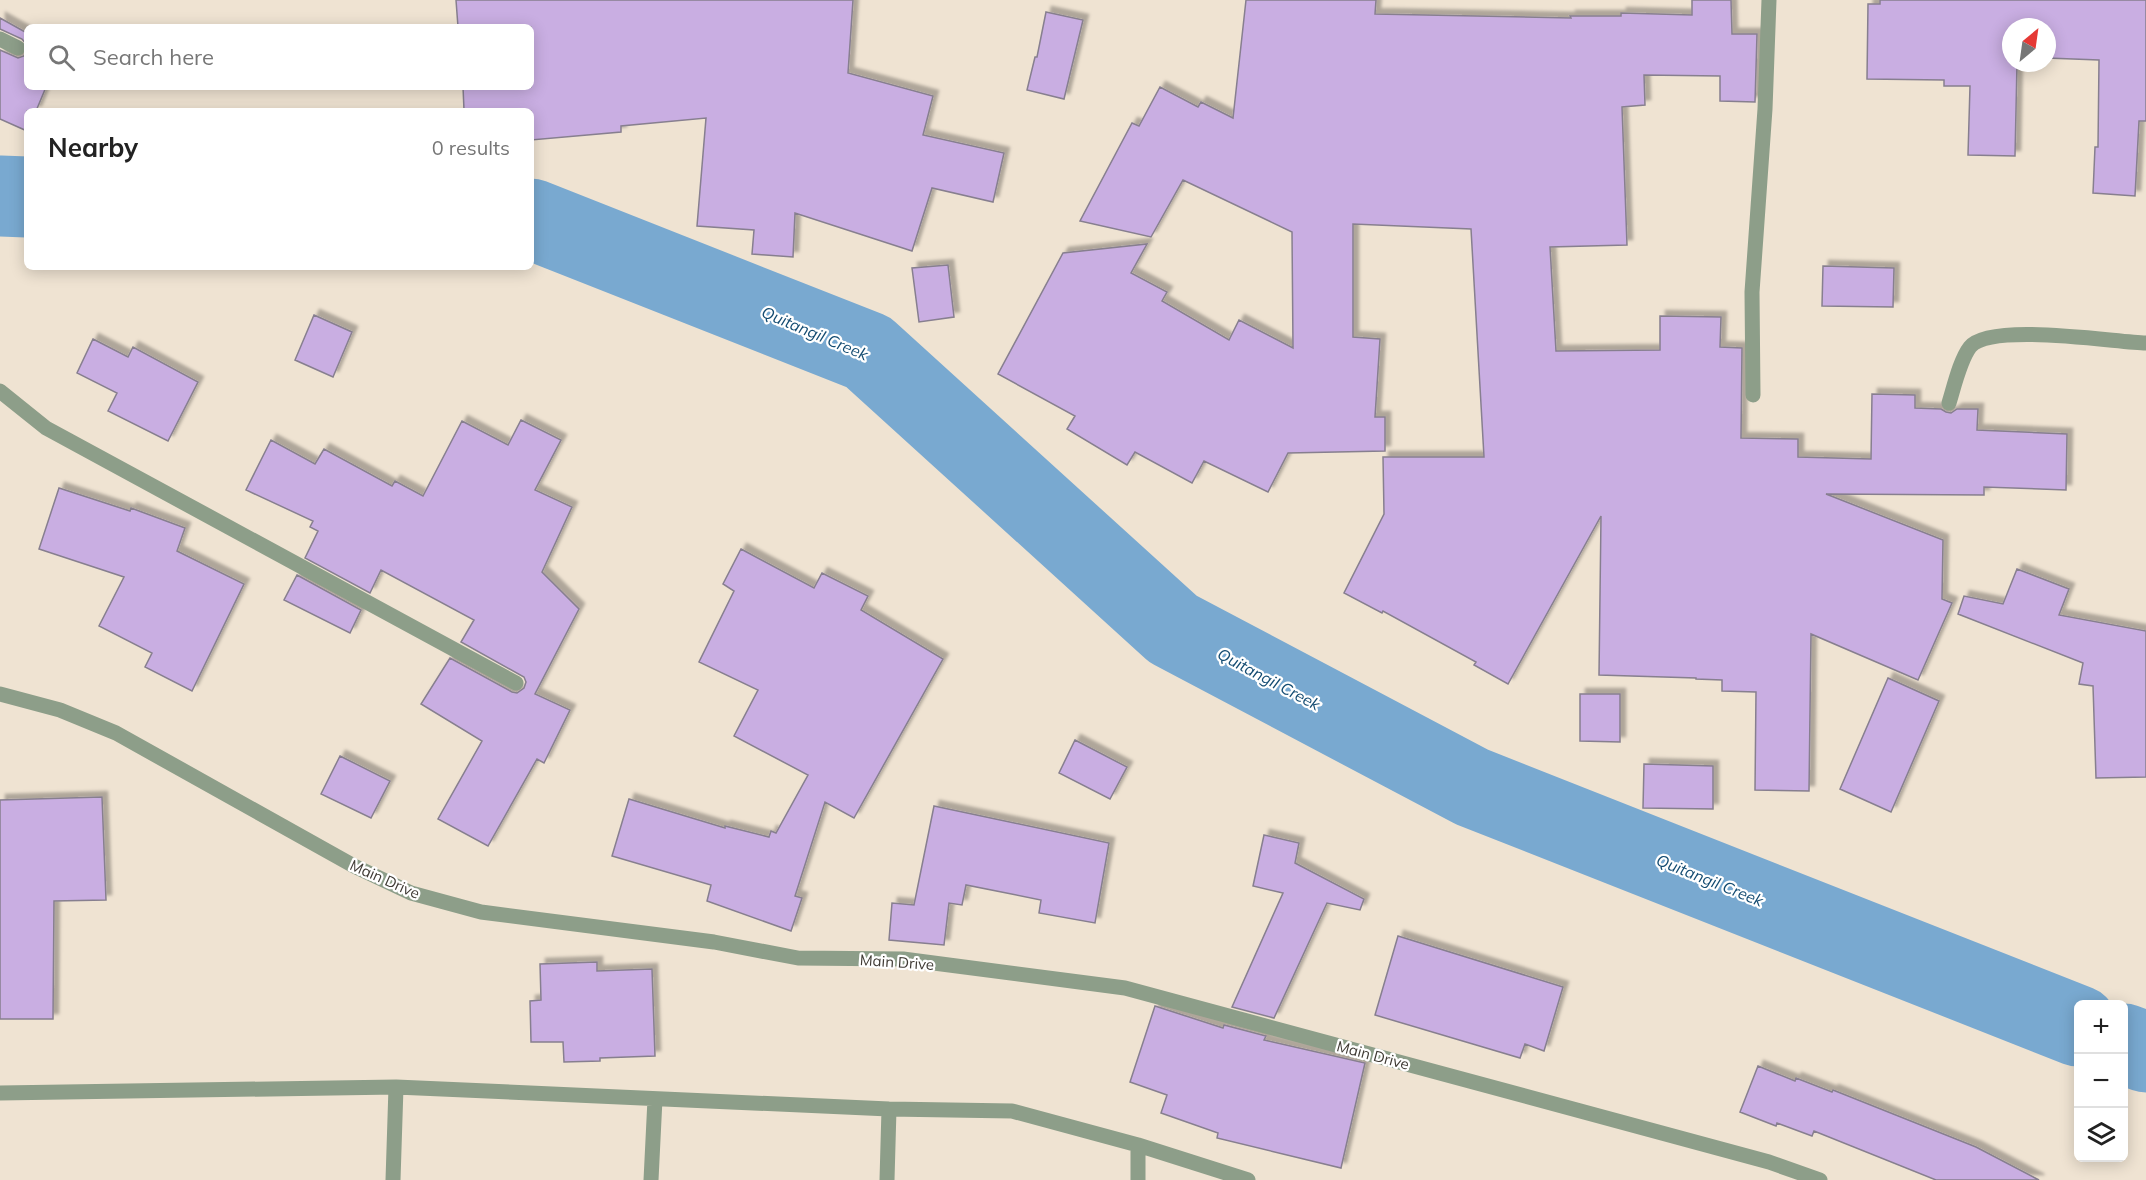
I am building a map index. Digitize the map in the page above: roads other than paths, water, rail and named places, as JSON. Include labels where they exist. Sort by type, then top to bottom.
[{"type":"street","points":[[1752,395],[1752,292],[1765,109],[1769,0]]},
{"type":"street","points":[[0,39],[18,48]]},
{"type":"street","points":[[1949,403],[1966,355],[1971,346],[1980,339],[2033,334],[2146,343]]},
{"type":"street","points":[[0,391],[46,428],[516,683]]},
{"type":"street","name":"Main Drive","points":[[0,694],[60,710],[116,733],[354,866],[411,893],[481,912],[714,942],[798,958],[903,960],[1125,988],[1757,1158],[1820,1180]]},
{"type":"street","points":[[0,1093],[396,1087],[889,1109],[1012,1111],[1138,1145],[1248,1180]]},
{"type":"street","points":[[393,1180],[396,1087]]},
{"type":"street","points":[[651,1180],[656,1099]]},
{"type":"street","points":[[887,1180],[889,1109]]},
{"type":"street","points":[[1138,1145],[1138,1180]]},
{"type":"waterway","name":"Quitangil Creek","points":[[0,196],[24,197]]},
{"type":"waterway","name":"Quitangil Creek","points":[[534,220],[868,352],[1173,629],[1472,787],[2074,1024]]},
{"type":"waterway","name":"Quitangil Creek","points":[[2128,1045],[2146,1052]]}]
